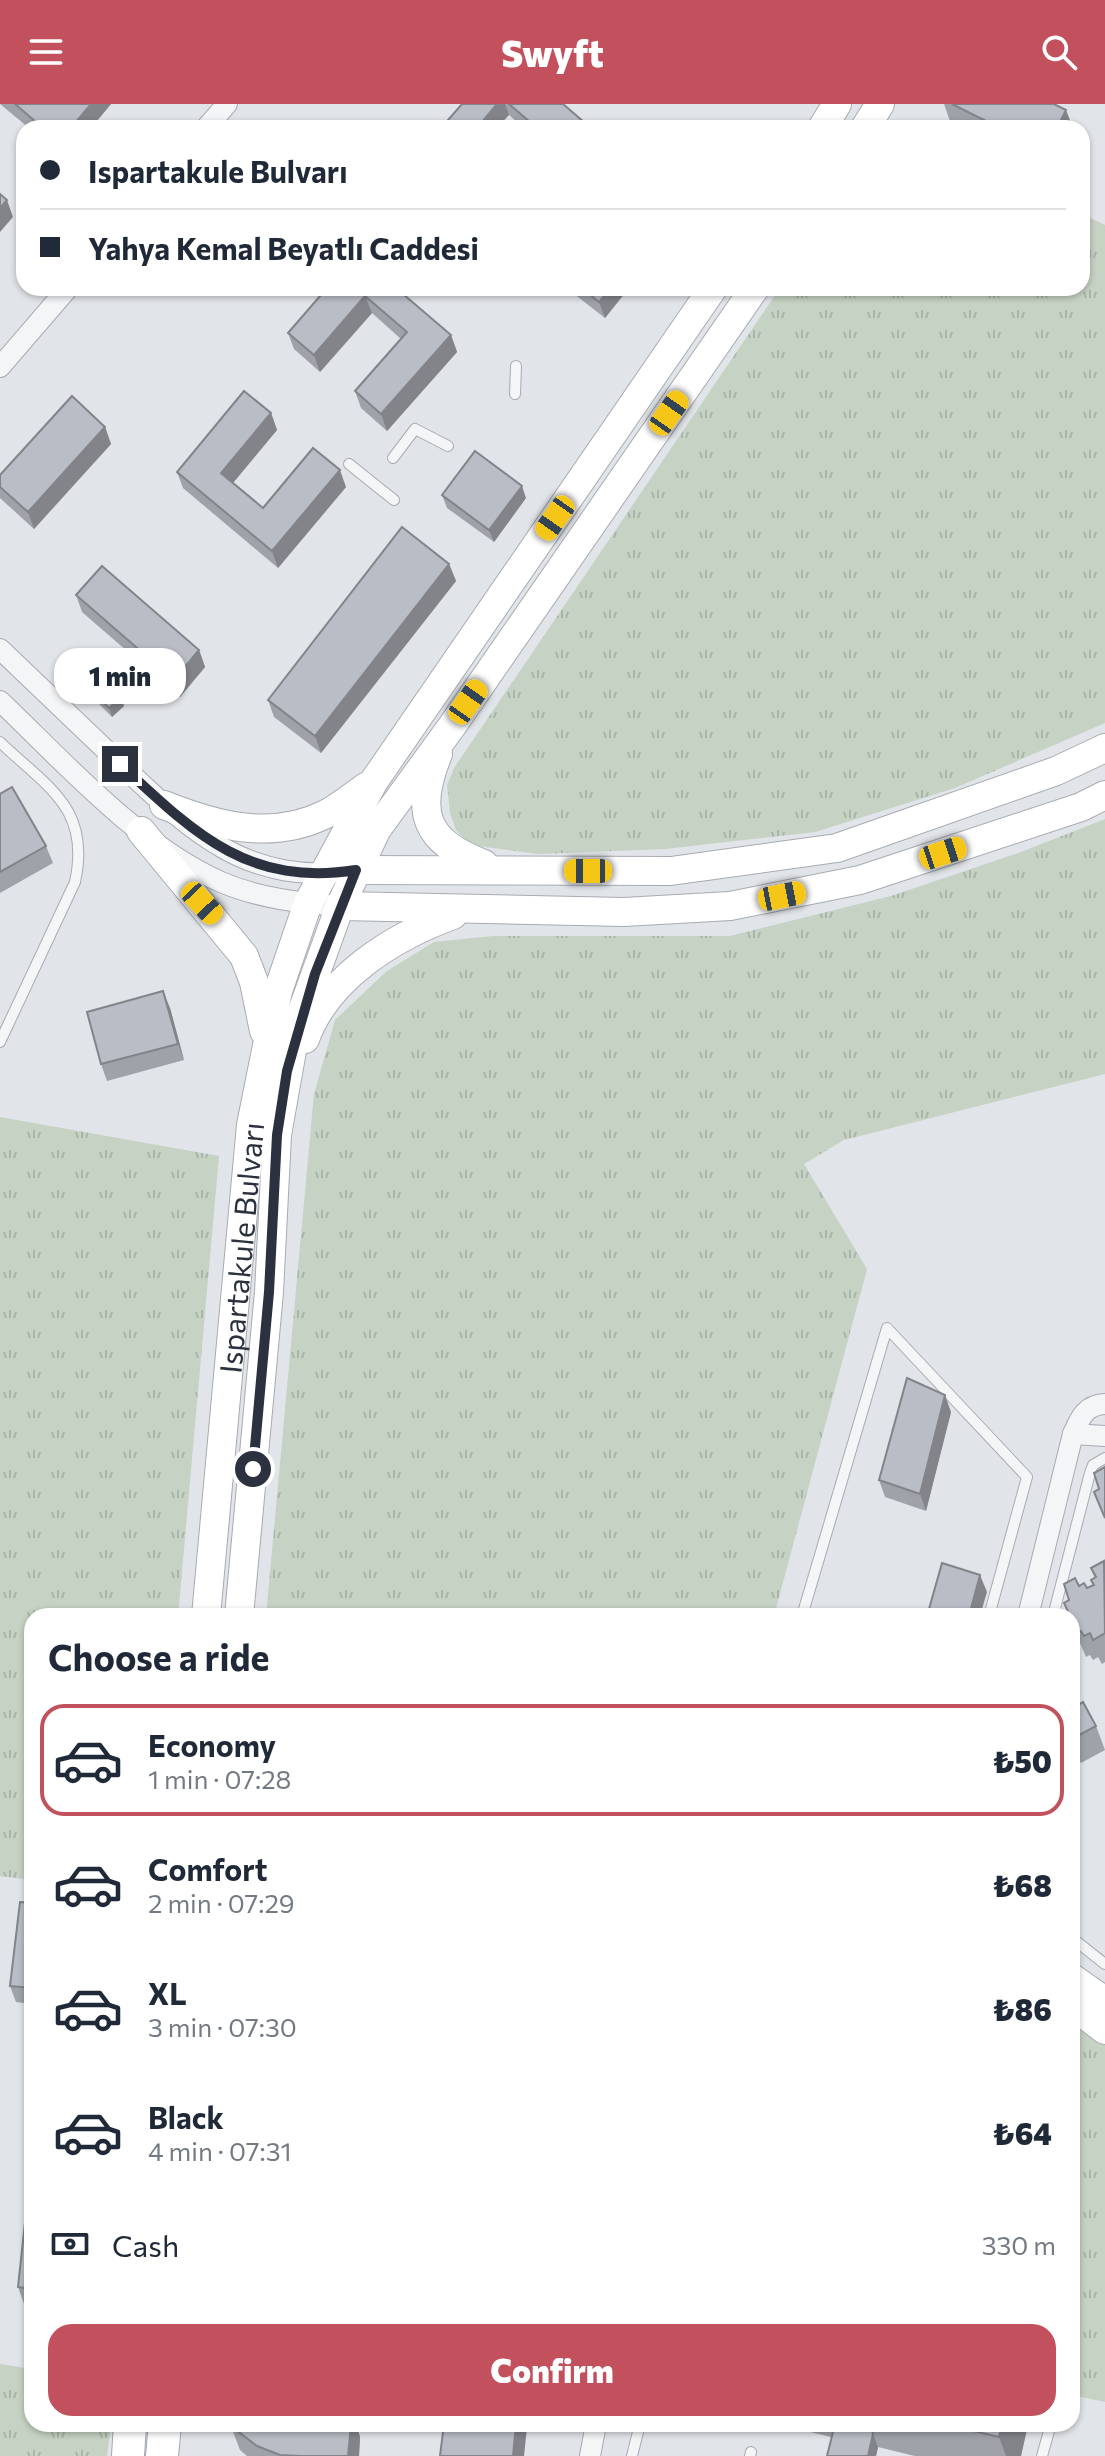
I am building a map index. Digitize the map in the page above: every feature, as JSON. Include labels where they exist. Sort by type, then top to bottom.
[{"type":"main road","name":"Ispartakule Bulvarı","points":[[207,1608],[251,1125],[266,1040],[308,903],[374,781],[707,296]]},
{"type":"main road","name":"Ispartakule Bulvarı","points":[[240,1608],[269,1292],[281,1107],[296,1028],[340,906],[356,870],[403,790],[452,726],[749,296]]},
{"type":"main road","points":[[452,726],[428,778],[427,814],[438,838],[453,852],[504,871]]},
{"type":"main road","points":[[356,870],[671,871],[837,848],[1056,771],[1105,748]]},
{"type":"main road","points":[[164,805],[207,822],[244,830],[272,828],[325,815],[374,781]]},
{"type":"main road","points":[[340,906],[624,912],[730,906],[860,880],[1081,807],[1105,795]]},
{"type":"main road","points":[[141,831],[244,956],[254,982],[266,1040]]},
{"type":"main road","points":[[281,1107],[310,1025],[341,982],[418,928],[468,909]]},
{"type":"main road","points":[[1080,1984],[1105,2001]]},
{"type":"main road","points":[[1080,2011],[1105,2030]]},
{"type":"main road","points":[[128,2456],[130,2432]]},
{"type":"main road","points":[[162,2456],[164,2432]]},
{"type":"street","points":[[213,120],[227,104]]},
{"type":"street","points":[[0,367],[61,296]]},
{"type":"street","points":[[0,649],[164,805],[209,841],[250,862],[320,876],[356,870]]},
{"type":"street","points":[[0,701],[141,831],[220,882],[308,903],[340,906]]},
{"type":"street","points":[[1030,1608],[1073,1434],[1088,1409],[1105,1404]]},
{"type":"street","points":[[1073,1434],[1105,1436]]},
{"type":"street","points":[[590,2456],[594,2432]]},
{"type":"lane","points":[[515,394],[516,366]]},
{"type":"lane","points":[[393,458],[415,429],[448,446]]},
{"type":"lane","points":[[349,464],[394,500]]},
{"type":"lane","points":[[0,742],[71,813],[79,833],[81,856],[75,882],[0,1042]]},
{"type":"lane","points":[[804,1608],[887,1328],[1027,1477],[991,1608]]},
{"type":"lane","points":[[1055,1608],[1090,1473],[1093,1465],[1105,1458]]},
{"type":"lane","points":[[1080,1944],[1105,1964]]},
{"type":"lane","points":[[632,2456],[638,2432]]},
{"type":"lane","points":[[1042,2456],[1049,2432]]},
{"type":"green space","points":[[1090,218],[1105,225],[1105,723],[955,788],[815,832],[665,849],[538,854],[471,845],[456,830],[450,813],[447,785],[454,768],[775,296],[1090,296]]},
{"type":"green space","points":[[1105,819],[1105,1074],[844,1140],[804,1164],[867,1269],[776,1608],[267,1608],[314,1094],[335,1020],[387,971],[434,942],[493,936],[730,936],[891,896],[1021,852]]},
{"type":"green space","points":[[0,1117],[219,1156],[179,1608],[24,1608],[24,1879],[0,1876]]},
{"type":"green space","points":[[1080,2028],[1105,2045],[1105,2402],[1080,2397]]},
{"type":"green space","points":[[0,2364],[24,2368],[24,2432],[110,2432],[107,2456],[0,2456]]},
{"type":"building","points":[[15,104],[91,104],[78,120],[34,120]]},
{"type":"building","points":[[462,104],[497,104],[484,120],[448,120]]},
{"type":"building","points":[[509,104],[563,104],[582,120],[528,120]]},
{"type":"building","points":[[952,104],[1054,104],[1066,110],[1061,120],[984,120]]},
{"type":"building","points":[[0,194],[7,200],[0,208]]},
{"type":"building","points":[[320,296],[365,296],[314,355],[288,333]]},
{"type":"building","points":[[365,296],[405,296],[451,335],[381,414],[355,391],[407,332]]},
{"type":"building","points":[[244,391],[271,413],[221,473],[263,508],[313,448],[340,470],[272,551],[177,472]]},
{"type":"building","points":[[72,396],[105,427],[28,512],[0,487],[0,475]]},
{"type":"building","points":[[475,451],[522,486],[489,530],[442,495]]},
{"type":"building","points":[[402,527],[449,564],[315,736],[268,700]]},
{"type":"building","points":[[102,566],[199,650],[174,680],[76,595]]},
{"type":"building","points":[[105,681],[121,697],[109,708],[93,693]]},
{"type":"building","points":[[12,787],[46,846],[0,872],[0,794]]},
{"type":"building","points":[[163,991],[178,1044],[101,1064],[87,1012]]},
{"type":"building","points":[[907,1378],[945,1395],[920,1494],[879,1480]]},
{"type":"building","points":[[1105,1467],[1105,1518],[1094,1492],[1099,1489],[1094,1473]]},
{"type":"building","points":[[1104,1561],[1105,1633],[1093,1640],[1090,1633],[1084,1636],[1080,1632],[1080,1608],[1066,1608],[1064,1603],[1069,1600],[1064,1584],[1075,1578],[1079,1586],[1084,1583],[1087,1588],[1094,1585],[1091,1580],[1096,1577],[1091,1568]]},
{"type":"building","points":[[942,1563],[980,1575],[971,1608],[929,1608]]},
{"type":"building","points":[[1083,1702],[1096,1726],[1080,1735],[1080,1704]]},
{"type":"building","points":[[20,1902],[24,1902],[24,1987],[10,1986]]},
{"type":"building","points":[[24,2232],[24,2288],[18,2287]]},
{"type":"building","points":[[239,2432],[350,2432],[348,2456],[280,2455],[257,2446]]},
{"type":"building","points":[[443,2432],[515,2432],[513,2456],[440,2456]]},
{"type":"building","points":[[833,2432],[872,2432],[868,2456],[827,2456]]},
{"type":"building","points":[[978,2432],[1000,2432],[999,2437]]},
{"type":"route","points":[[120,764],[209,841],[250,862],[320,876],[356,870],[296,1028],[287,1071],[277,1135],[269,1292],[253,1469]]}]
